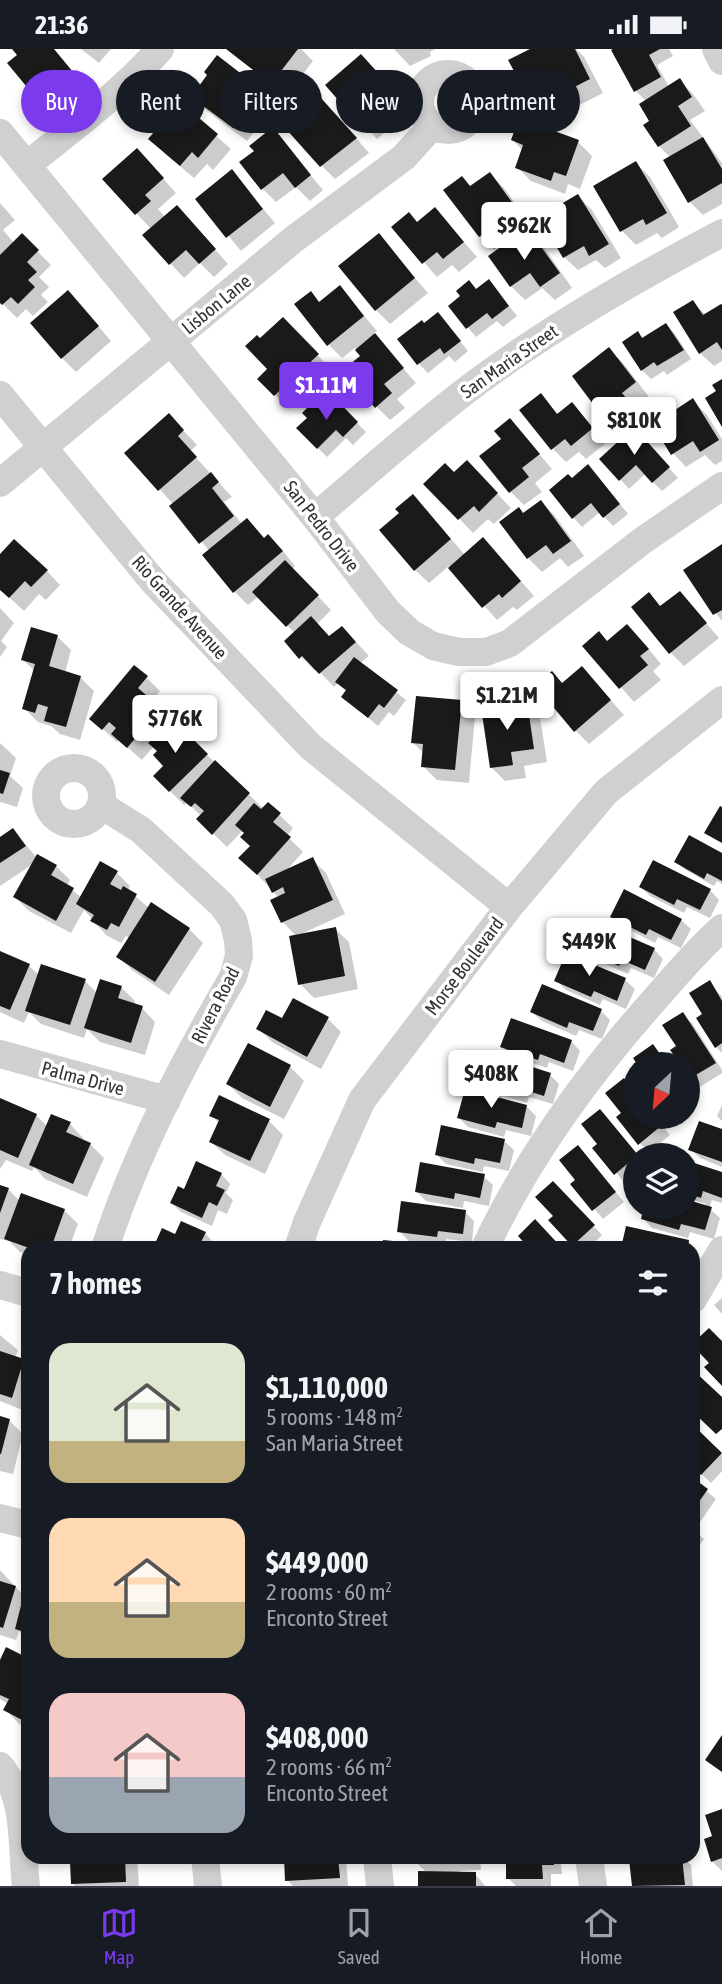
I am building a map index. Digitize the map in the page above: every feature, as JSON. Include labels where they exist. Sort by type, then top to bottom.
[{"type":"street","points":[[27,165],[139,73],[160,49]]},
{"type":"street","points":[[716,49],[722,61]]},
{"type":"street","name":"Lisbon Lane","points":[[0,483],[294,239],[404,157],[432,126]]},
{"type":"street","name":"San Pedro Drive","points":[[0,133],[315,516],[388,612],[409,632],[433,646],[460,652],[486,652],[510,643],[642,541],[722,486]]},
{"type":"street","name":"San Maria Street","points":[[315,516],[433,416],[527,347],[629,283],[722,233]]},
{"type":"street","name":"Rio Grande Avenue","points":[[0,395],[153,581],[311,747],[509,907]]},
{"type":"street","name":"Morse Boulevard","points":[[300,1241],[362,1100],[509,907],[606,792],[722,700]]},
{"type":"street","name":"Rivera Road","points":[[101,805],[141,829],[222,905],[233,921],[239,956],[233,977],[167,1100],[115,1216],[107,1241]]},
{"type":"street","points":[[489,1241],[516,1189],[586,1082],[624,1034],[722,928]]},
{"type":"street","name":"Palma Drive","points":[[0,1053],[167,1100]]},
{"type":"street","points":[[700,1287],[722,1250]]},
{"type":"street","points":[[0,1285],[21,1291]]},
{"type":"street","points":[[0,1518],[21,1523]]},
{"type":"street","points":[[0,1766],[15,1791],[21,1812]]},
{"type":"street","points":[[25,1864],[26,1886]]},
{"type":"street","points":[[206,1864],[208,1886]]},
{"type":"street","points":[[378,1864],[380,1886]]},
{"type":"street","points":[[590,1864],[593,1886]]},
{"type":"building","points":[[12,49],[54,49],[71,70],[21,70],[21,80],[7,63],[17,55]]},
{"type":"building","points":[[226,49],[298,49],[282,70],[253,70]]},
{"type":"building","points":[[530,49],[575,49],[590,79],[580,84],[580,70],[513,70],[508,60]]},
{"type":"building","points":[[660,49],[649,55],[661,77],[634,92],[611,50]]},
{"type":"building","points":[[361,54],[375,70],[342,70]]},
{"type":"building","points":[[217,55],[236,70],[219,70],[219,118],[205,107],[205,71]]},
{"type":"building","points":[[336,76],[336,97],[325,85]]},
{"type":"building","points":[[680,78],[692,97],[678,106],[691,126],[658,147],[643,125],[649,121],[639,104]]},
{"type":"building","points":[[322,99],[336,115],[336,133],[352,133],[357,138],[320,167],[290,133],[322,133]]},
{"type":"building","points":[[205,123],[218,134],[198,158],[192,152],[180,166],[148,139],[153,133],[205,133]]},
{"type":"building","points":[[265,133],[278,133],[311,175],[295,188],[283,173],[261,190],[239,162],[254,151],[249,146]]},
{"type":"building","points":[[514,133],[560,133],[579,140],[566,176],[554,172],[551,181],[515,168],[523,145],[511,140]]},
{"type":"building","points":[[703,137],[722,169],[722,183],[688,203],[663,160]]},
{"type":"building","points":[[137,148],[164,178],[145,195],[151,201],[135,215],[102,179]]},
{"type":"building","points":[[636,161],[667,213],[646,225],[643,219],[620,232],[593,186]]},
{"type":"building","points":[[232,169],[263,209],[226,238],[195,199]]},
{"type":"building","points":[[490,172],[517,209],[479,237],[443,190],[462,176],[470,186]]},
{"type":"building","points":[[578,194],[609,244],[589,256],[584,246],[563,258],[539,217]]},
{"type":"building","points":[[177,205],[216,249],[199,264],[186,250],[169,265],[142,235]]},
{"type":"building","points":[[435,207],[464,242],[443,259],[437,252],[422,264],[391,227],[409,212],[417,222]]},
{"type":"building","points":[[22,233],[39,250],[27,262],[37,272],[28,280],[35,287],[18,304],[11,297],[2,305],[0,255]]},
{"type":"building","points":[[379,233],[415,278],[375,311],[338,266]]},
{"type":"building","points":[[531,233],[560,273],[540,287],[530,273],[510,287],[488,256],[509,241],[513,246]]},
{"type":"building","points":[[489,279],[509,306],[492,319],[487,313],[466,329],[448,306],[460,296],[456,291],[469,280],[476,289]]},
{"type":"building","points":[[340,285],[364,316],[327,346],[294,304],[311,291],[319,302]]},
{"type":"building","points":[[68,290],[99,326],[61,359],[30,323]]},
{"type":"building","points":[[693,300],[703,315],[722,305],[722,350],[717,342],[699,354],[673,312]]},
{"type":"building","points":[[438,312],[461,341],[444,354],[440,348],[417,365],[397,339],[422,320],[424,323]]},
{"type":"building","points":[[283,317],[319,354],[274,396],[257,379],[267,369],[245,346],[257,335],[260,338]]},
{"type":"building","points":[[666,323],[684,350],[657,366],[654,362],[641,371],[622,342],[638,331],[642,338]]},
{"type":"building","points":[[375,333],[404,368],[384,384],[392,393],[375,408],[343,370],[360,356],[355,350]]},
{"type":"building","points":[[609,347],[636,382],[622,393],[626,398],[602,416],[572,376]]},
{"type":"building","points":[[722,379],[722,427],[705,398],[716,391],[712,385]]},
{"type":"building","points":[[541,393],[557,414],[572,402],[593,428],[571,446],[565,439],[551,450],[519,410]]},
{"type":"building","points":[[333,396],[358,422],[343,437],[336,430],[317,449],[296,428],[307,418],[302,413],[316,399],[323,406]]},
{"type":"building","points":[[693,398],[719,440],[700,452],[693,441],[671,455],[649,419],[672,405],[675,410]]},
{"type":"building","points":[[169,413],[184,430],[178,436],[197,457],[158,491],[124,453]]},
{"type":"building","points":[[510,418],[540,454],[522,468],[529,477],[509,493],[479,456],[501,439],[494,431]]},
{"type":"building","points":[[634,427],[670,467],[652,483],[636,465],[619,481],[599,459]]},
{"type":"building","points":[[467,460],[498,493],[479,512],[474,506],[458,520],[423,484],[445,463],[454,472]]},
{"type":"building","points":[[588,464],[620,504],[603,518],[591,503],[572,519],[549,490],[568,474],[572,478]]},
{"type":"building","points":[[211,472],[219,482],[212,488],[234,516],[199,544],[169,506]]},
{"type":"building","points":[[413,494],[451,539],[414,571],[379,530],[399,513],[395,509]]},
{"type":"building","points":[[541,500],[571,541],[553,554],[546,545],[527,559],[499,522],[519,507],[523,513]]},
{"type":"building","points":[[247,518],[264,538],[268,534],[283,551],[233,593],[202,555]]},
{"type":"building","points":[[483,537],[521,581],[502,598],[499,594],[482,608],[448,568]]},
{"type":"building","points":[[14,539],[48,570],[31,587],[25,581],[9,598],[0,590],[0,554]]},
{"type":"building","points":[[722,544],[722,610],[713,615],[683,570]]},
{"type":"building","points":[[285,560],[319,595],[286,627],[252,592]]},
{"type":"building","points":[[680,591],[707,623],[669,654],[631,607],[649,592],[660,606]]},
{"type":"building","points":[[311,616],[329,636],[342,626],[356,642],[319,674],[302,656],[299,659],[284,641]]},
{"type":"building","points":[[627,624],[649,649],[640,656],[648,665],[619,689],[582,646],[599,631],[607,641]]},
{"type":"building","points":[[31,627],[58,635],[49,666],[81,676],[66,727],[44,721],[48,707],[38,704],[35,713],[22,709],[35,664],[21,660]]},
{"type":"building","points":[[354,657],[398,690],[384,708],[379,704],[368,718],[341,697],[346,690],[335,682]]},
{"type":"building","points":[[134,665],[148,676],[138,688],[161,708],[127,748],[111,734],[116,728],[109,722],[102,730],[89,719]]},
{"type":"building","points":[[582,666],[611,700],[574,732],[535,685],[552,671],[562,683]]},
{"type":"building","points":[[416,696],[462,700],[455,770],[421,767],[423,744],[411,743]]},
{"type":"building","points":[[527,701],[534,749],[511,752],[513,765],[490,768],[481,707]]},
{"type":"building","points":[[173,719],[208,754],[169,792],[153,776],[163,766],[153,755],[157,751],[148,743]]},
{"type":"building","points":[[215,760],[250,793],[212,835],[196,819],[204,811],[195,803],[191,807],[180,798]]},
{"type":"building","points":[[0,770],[10,773],[3,794],[0,793]]},
{"type":"building","points":[[268,802],[281,813],[273,822],[291,837],[257,875],[238,858],[250,846],[240,837],[244,833],[235,825],[254,803],[261,809]]},
{"type":"building","points":[[720,806],[722,807],[722,843],[704,833]]},
{"type":"building","points":[[13,828],[26,846],[0,863],[0,837]]},
{"type":"building","points":[[689,835],[722,853],[722,881],[707,873],[704,879],[674,862]]},
{"type":"building","points":[[37,854],[57,865],[51,875],[74,888],[56,921],[13,897]]},
{"type":"building","points":[[313,857],[333,900],[281,923],[270,900],[285,893],[283,887],[272,893],[265,879]]},
{"type":"building","points":[[653,860],[711,889],[700,910],[677,899],[674,905],[639,887]]},
{"type":"building","points":[[100,861],[118,871],[110,884],[121,890],[123,886],[137,894],[119,927],[111,923],[107,930],[90,921],[94,915],[76,904]]},
{"type":"building","points":[[624,889],[682,919],[671,940],[649,929],[646,935],[610,917]]},
{"type":"building","points":[[151,902],[190,928],[155,982],[116,957]]},
{"type":"building","points":[[595,922],[655,948],[645,970],[622,960],[619,966],[583,950]]},
{"type":"building","points":[[336,927],[345,976],[298,985],[289,936]]},
{"type":"building","points":[[0,951],[30,964],[10,1010],[0,1006]]},
{"type":"building","points":[[566,953],[626,978],[617,1001],[594,991],[591,997],[554,981]]},
{"type":"building","points":[[41,964],[86,979],[70,1025],[25,1011]]},
{"type":"building","points":[[100,979],[122,986],[118,998],[143,1006],[131,1043],[84,1028]]},
{"type":"building","points":[[710,980],[722,1001],[722,1043],[715,1048],[696,1018],[702,1014],[689,993]]},
{"type":"building","points":[[542,984],[602,1009],[593,1031],[569,1022],[567,1028],[530,1012]]},
{"type":"building","points":[[293,998],[329,1017],[307,1057],[256,1029],[266,1010],[282,1018]]},
{"type":"building","points":[[683,1012],[716,1063],[700,1072],[700,1052],[671,1052],[670,1050],[676,1046],[662,1025]]},
{"type":"building","points":[[511,1018],[572,1040],[564,1063],[540,1054],[538,1060],[500,1047]]},
{"type":"building","points":[[248,1043],[291,1065],[270,1107],[226,1084]]},
{"type":"building","points":[[653,1044],[659,1052],[642,1052]]},
{"type":"building","points":[[489,1053],[551,1073],[544,1096],[519,1088],[518,1095],[480,1083]]},
{"type":"building","points":[[623,1079],[623,1126],[616,1117],[621,1113],[605,1093]]},
{"type":"building","points":[[465,1089],[527,1105],[522,1128],[497,1122],[495,1128],[457,1118]]},
{"type":"building","points":[[219,1095],[270,1119],[250,1161],[209,1142],[219,1120],[209,1116]]},
{"type":"building","points":[[0,1098],[37,1114],[18,1158],[0,1150]]},
{"type":"building","points":[[600,1109],[628,1143],[623,1143],[623,1168],[614,1175],[592,1148],[597,1144],[581,1124]]},
{"type":"building","points":[[51,1114],[71,1122],[66,1132],[91,1143],[73,1184],[29,1165]]},
{"type":"building","points":[[700,1121],[722,1129],[722,1162],[700,1154],[700,1143],[691,1143],[696,1129],[700,1129]]},
{"type":"building","points":[[441,1125],[505,1139],[500,1163],[475,1158],[474,1164],[435,1155]]},
{"type":"building","points":[[625,1129],[657,1129],[640,1143],[636,1143]]},
{"type":"building","points":[[578,1145],[616,1192],[592,1211],[570,1184],[575,1180],[559,1160]]},
{"type":"building","points":[[196,1161],[222,1173],[216,1186],[225,1190],[217,1206],[209,1202],[202,1218],[170,1203],[178,1186],[184,1189]]},
{"type":"building","points":[[420,1162],[485,1174],[480,1198],[455,1193],[454,1199],[415,1192]]},
{"type":"building","points":[[700,1165],[722,1172],[722,1198],[703,1191],[701,1198]]},
{"type":"building","points":[[553,1181],[595,1225],[577,1241],[567,1241],[548,1220],[553,1216],[535,1197]]},
{"type":"building","points":[[0,1185],[9,1188],[0,1213]]},
{"type":"building","points":[[21,1193],[65,1209],[54,1241],[21,1241],[21,1245],[4,1239]]},
{"type":"building","points":[[401,1201],[466,1210],[463,1234],[438,1231],[437,1237],[397,1232]]},
{"type":"building","points":[[700,1204],[712,1207],[705,1230],[681,1224],[679,1230],[644,1220],[700,1220]]},
{"type":"building","points":[[535,1219],[555,1241],[523,1241],[518,1236]]},
{"type":"building","points":[[181,1221],[206,1232],[202,1241],[156,1241],[162,1228],[175,1234]]},
{"type":"building","points":[[626,1226],[689,1240],[689,1241],[623,1241]]},
{"type":"building","points":[[709,1328],[722,1341],[722,1386],[704,1367],[709,1363],[700,1353],[700,1336]]},
{"type":"building","points":[[0,1351],[21,1358],[21,1369],[12,1398],[0,1394]]},
{"type":"building","points":[[700,1377],[722,1397],[722,1429],[716,1434],[700,1419]]},
{"type":"building","points":[[0,1416],[10,1419],[1,1454],[0,1454]]},
{"type":"building","points":[[700,1432],[722,1453],[700,1474]]},
{"type":"building","points":[[700,1483],[708,1489],[700,1500]]},
{"type":"building","points":[[0,1581],[16,1586],[3,1628],[0,1627]]},
{"type":"building","points":[[21,1606],[21,1631],[15,1629]]},
{"type":"building","points":[[6,1647],[21,1654],[21,1719],[3,1710],[9,1699],[0,1695],[0,1660]]},
{"type":"building","points":[[722,1735],[722,1772],[705,1760]]},
{"type":"building","points":[[722,1809],[722,1858],[711,1862],[704,1839],[712,1836],[705,1815]]},
{"type":"building","points":[[70,1864],[125,1864],[126,1882],[71,1884]]},
{"type":"building","points":[[284,1864],[339,1864],[340,1878],[285,1881]]},
{"type":"building","points":[[506,1864],[554,1864],[542,1865],[543,1879],[506,1879]]},
{"type":"building","points":[[630,1864],[683,1864],[685,1885],[632,1886]]},
{"type":"building","points":[[418,1871],[476,1872],[476,1886],[418,1886]]}]
